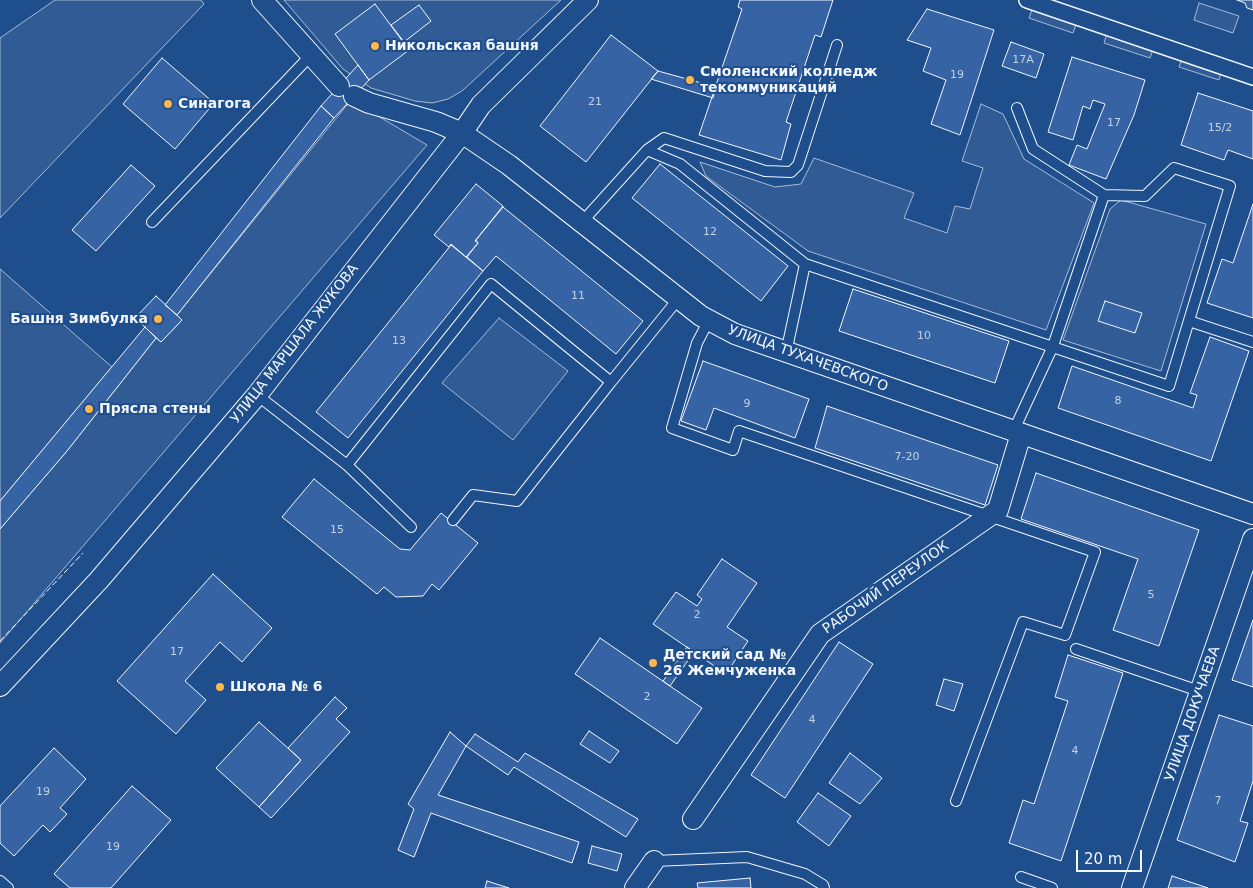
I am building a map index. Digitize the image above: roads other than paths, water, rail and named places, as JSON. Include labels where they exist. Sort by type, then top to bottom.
[{"type":"street","name":"УЛИЦА ТУХАЧЕВСКОГО","points":[[262,0],[311,56],[346,91],[368,103],[436,122],[462,133],[510,165],[679,298],[709,320],[735,334],[1253,514]]},
{"type":"street","name":"УЛИЦА МАРШАЛА ЖУКОВА","points":[[0,686],[98,580],[257,395],[462,133],[481,104],[588,0]]},
{"type":"street","points":[[1027,0],[1253,76]]},
{"type":"street","name":"РАБОЧИЙ ПЕРЕУЛОК","points":[[694,819],[820,634],[998,510],[1017,433]]},
{"type":"street","name":"УЛИЦА ДОКУЧАЕВА","points":[[1132,888],[1202,692],[1253,539]]},
{"type":"street","points":[[635,888],[654,861]]},
{"type":"lane","points":[[582,222],[647,150],[664,138],[765,171],[790,172],[798,165],[837,45]]},
{"type":"lane","points":[[152,222],[311,56]]},
{"type":"lane","points":[[647,150],[680,164],[806,264],[1169,386],[1230,186],[1174,168],[1145,196],[1104,195],[1033,149],[1017,108]]},
{"type":"lane","points":[[1017,433],[1052,346],[1104,195]]},
{"type":"lane","points":[[786,353],[806,264]]},
{"type":"lane","points":[[347,465],[491,284],[611,382]]},
{"type":"lane","points":[[453,520],[473,495],[517,501],[679,298]]},
{"type":"lane","points":[[709,320],[697,343],[672,428],[734,450],[739,431],[1095,552],[1065,635],[1023,622],[956,801]]},
{"type":"lane","points":[[1189,321],[1253,342]]},
{"type":"lane","points":[[257,395],[347,465],[411,527]]},
{"type":"lane","points":[[1076,649],[1202,692]]},
{"type":"lane","points":[[654,861],[747,857],[805,874],[823,885],[824,888]]},
{"type":"lane","points":[[1021,877],[1052,888]]},
{"type":"lane","points":[[0,881],[8,888]]},
{"type":"place","name":"Никольская башня","points":[[375,46]]},
{"type":"place","name":"Смоленский колледж текоммуникаций","points":[[690,80]]},
{"type":"place","name":"Синагога","points":[[168,104]]},
{"type":"place","name":"Башня Зимбулка","points":[[158,319]]},
{"type":"place","name":"Прясла стены","points":[[89,409]]},
{"type":"place","name":"Детский сад № 26 Жемчуженка","points":[[653,663]]},
{"type":"place","name":"Школа № 6","points":[[220,687]]}]
